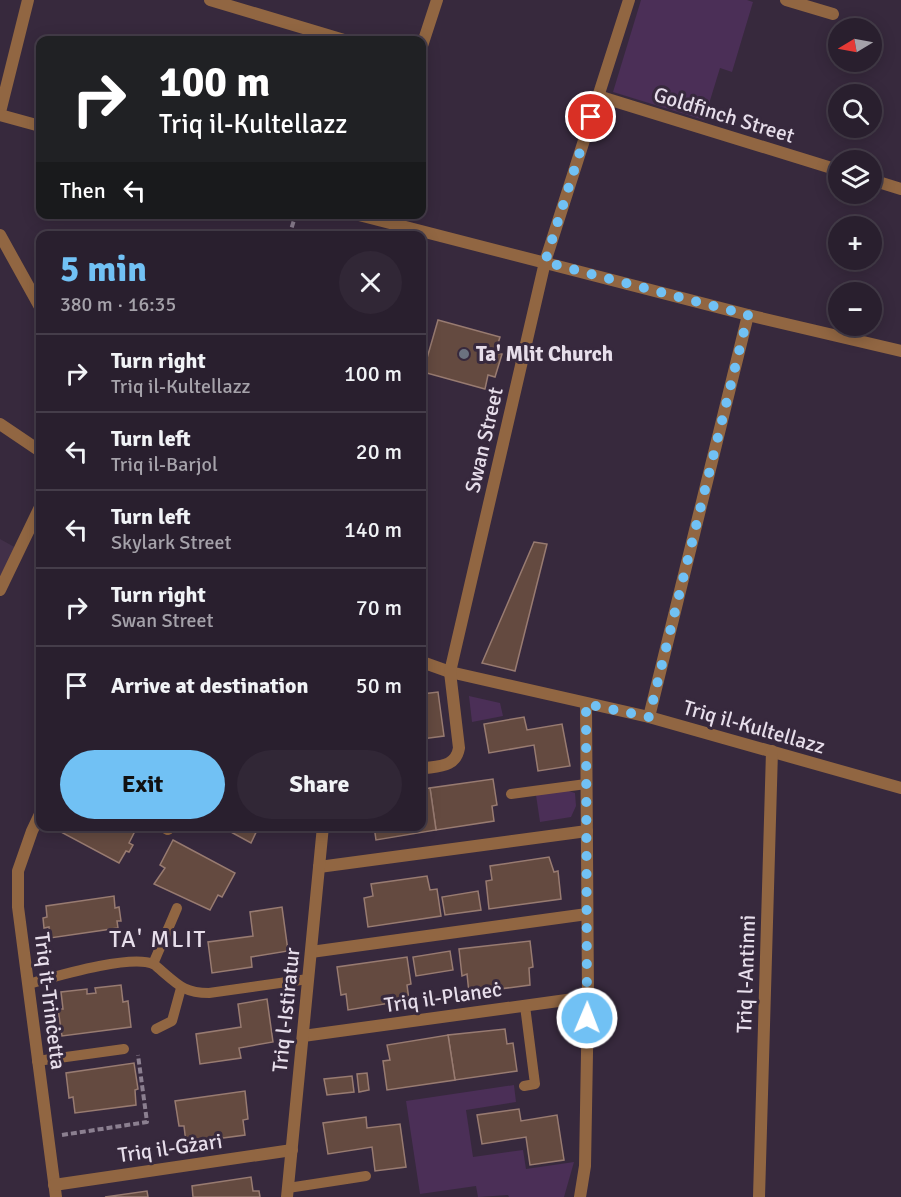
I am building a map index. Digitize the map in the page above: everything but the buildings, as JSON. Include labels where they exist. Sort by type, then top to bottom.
[{"type":"street","points":[[28,0],[0,114],[36,125]]},
{"type":"street","points":[[210,0],[331,36]]},
{"type":"street","points":[[425,36],[437,0]]},
{"type":"street","name":"Swan Street","points":[[426,768],[446,765],[458,756],[450,672],[545,262],[629,0]]},
{"type":"street","points":[[786,0],[833,14]]},
{"type":"street","name":"Goldfinch Street","points":[[598,96],[828,167]]},
{"type":"street","points":[[882,183],[901,189]]},
{"type":"street","points":[[377,219],[424,231]]},
{"type":"street","points":[[426,232],[748,315],[901,351]]},
{"type":"street","points":[[0,235],[35,286]]},
{"type":"street","points":[[649,717],[748,315]]},
{"type":"street","points":[[0,424],[36,448]]},
{"type":"street","points":[[0,590],[36,515]]},
{"type":"street","name":"Triq il-Kultellazz","points":[[426,663],[450,672],[649,717],[901,789]]},
{"type":"street","points":[[580,1197],[585,1166],[588,997],[586,704]]},
{"type":"street","name":"Triq l-Antinni","points":[[759,1197],[772,752]]},
{"type":"street","name":"Triq it-Trinċetta","points":[[36,822],[18,871],[18,907],[55,1191]]},
{"type":"street","name":"Triq l-Istiratur","points":[[288,1193],[323,831]]},
{"type":"street","points":[[319,867],[587,831]]},
{"type":"street","points":[[311,952],[587,914]]},
{"type":"street","name":"Triq il-Planeċ","points":[[303,1036],[588,997]]},
{"type":"street","name":"Triq il-Gżari","points":[[55,1191],[292,1150]]},
{"type":"lane","points":[[512,794],[586,784]]},
{"type":"lane","points":[[153,964],[177,908]]},
{"type":"lane","points":[[28,984],[111,963],[153,964],[181,988],[195,993],[308,979]]},
{"type":"lane","points":[[156,1029],[172,1021],[181,988]]},
{"type":"lane","points":[[524,1086],[535,1084],[525,1006]]},
{"type":"lane","points":[[37,1061],[124,1049]]},
{"type":"lane","points":[[288,1193],[366,1176]]},
{"type":"path","points":[[47,1137],[147,1122],[137,1049]]},
{"type":"shaded area","points":[[641,0],[747,0],[753,2],[732,72],[720,68],[704,120],[613,92]]},
{"type":"shaded area","points":[[0,539],[18,549],[0,581]]},
{"type":"shaded area","points":[[469,696],[500,703],[503,716],[472,722]]},
{"type":"shaded area","points":[[566,790],[575,793],[576,806],[571,817],[540,822],[536,795]]},
{"type":"shaded area","points":[[514,1085],[516,1102],[466,1110],[473,1157],[523,1150],[526,1169],[574,1162],[564,1197],[509,1197],[508,1195],[478,1197],[476,1186],[420,1194],[406,1101]]},
{"type":"place","name":"Ta' Mlit Church","points":[[464,354]]},
{"type":"district","name":"TA' MLIT","points":[[158,939]]},
{"type":"route","points":[[587,1018],[586,704],[649,717],[748,315],[545,262],[591,117]]}]
